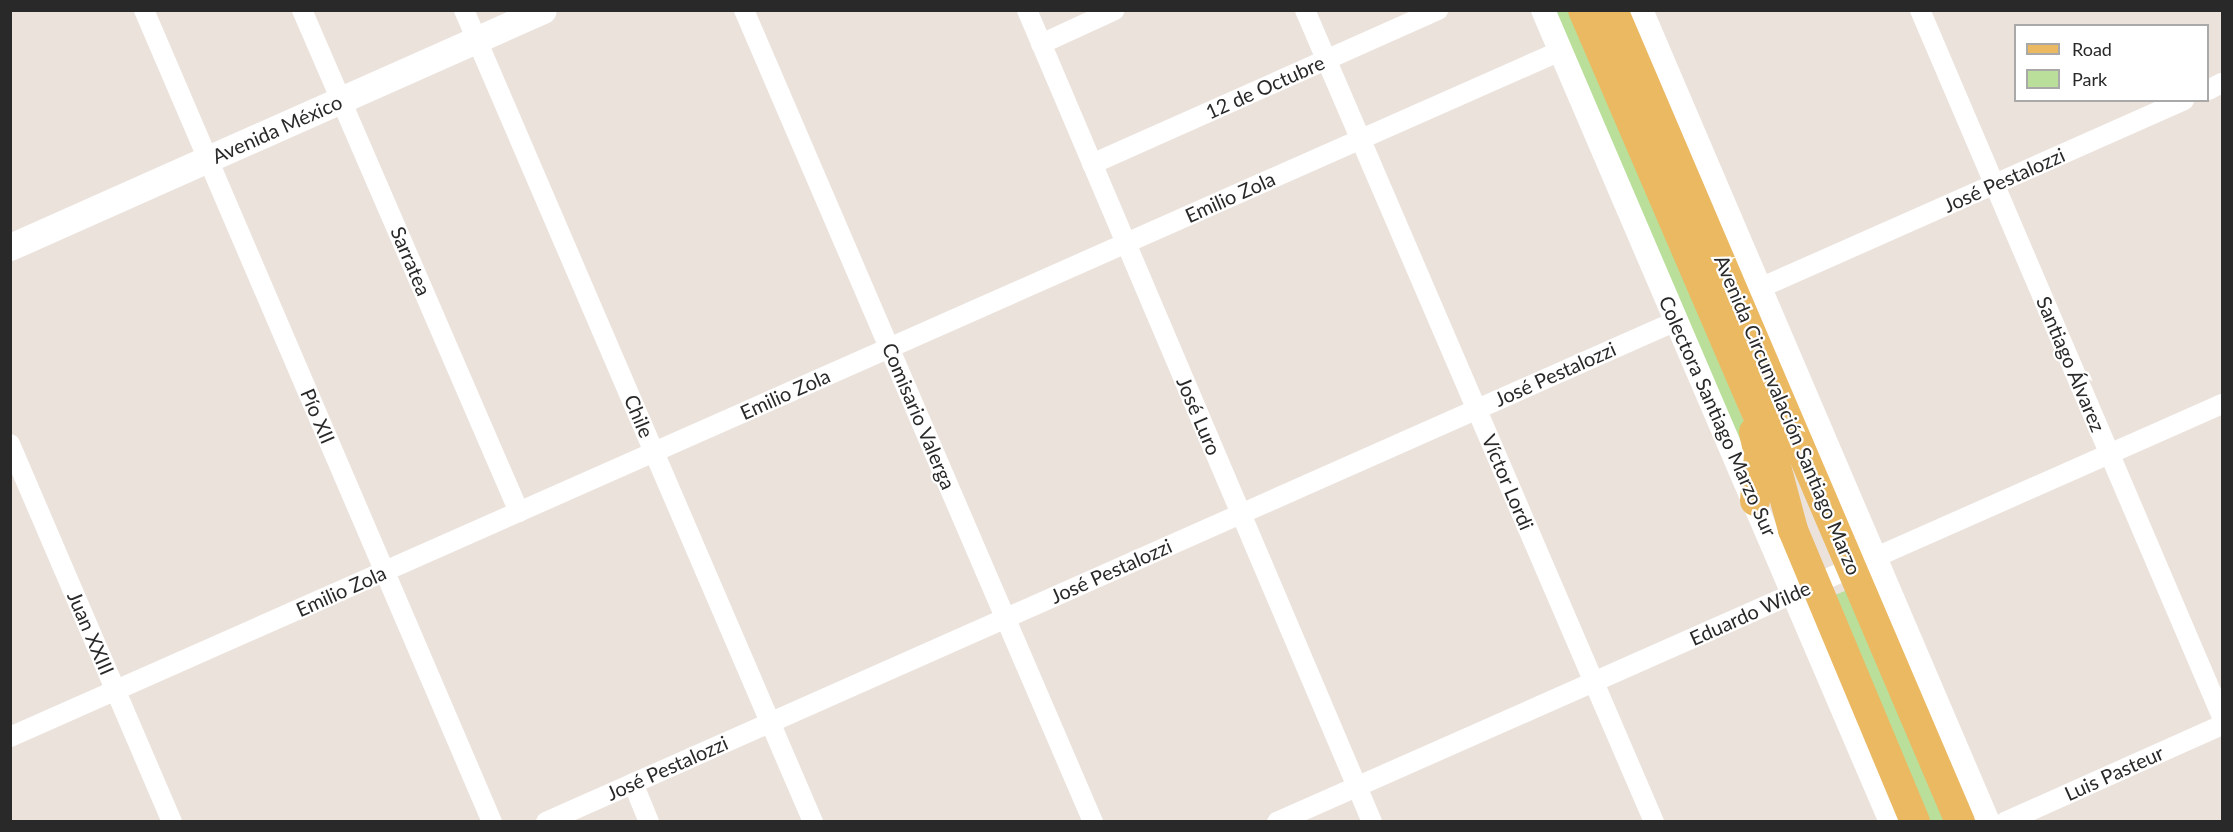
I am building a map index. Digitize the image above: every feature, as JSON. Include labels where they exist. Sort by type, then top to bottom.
[{"type":"main road","name":"Avenida México","points":[[10,248],[543,10]]},
{"type":"main road","name":"Avenida Circunvalación Santiago Marzo","points":[[1583,10],[1773,451],[1806,588],[1915,822]]},
{"type":"main road","name":"Avenida Circunvalación Santiago Marzo","points":[[1613,10],[1866,562],[1960,822]]},
{"type":"main road","points":[[1708,299],[1728,369],[1758,443],[1755,501]]},
{"type":"street","name":"Pío XII","points":[[144,10],[492,822]]},
{"type":"street","name":"Sarratea","points":[[302,10],[519,512]]},
{"type":"street","name":"Chile","points":[[464,10],[813,822]]},
{"type":"street","name":"Comisario Valerga","points":[[744,10],[1093,822]]},
{"type":"street","name":"José Luro","points":[[1026,10],[1372,822]]},
{"type":"street","points":[[1041,44],[1115,10]]},
{"type":"street","name":"Víctor Lordi","points":[[1305,10],[1654,822]]},
{"type":"street","name":"12 de Octubre","points":[[1092,164],[1438,10]]},
{"type":"street","name":"Colectora Santiago Marzo Sur","points":[[1543,10],[1755,501],[1806,588],[1892,822]]},
{"type":"street","name":"Santiago Álvarez","points":[[1920,10],[2223,717]]},
{"type":"street","points":[[1641,11],[1760,288],[1866,562],[1988,822]]},
{"type":"street","name":"Emilio Zola","points":[[10,737],[1560,51]]},
{"type":"street","points":[[2209,90],[2223,83]]},
{"type":"street","name":"José Pestalozzi","points":[[1760,288],[2179,102]]},
{"type":"street","name":"José Pestalozzi","points":[[546,822],[1676,321]]},
{"type":"street","name":"Eduardo Wilde","points":[[1277,822],[2223,404]]},
{"type":"street","name":"Juan XXIII","points":[[10,444],[172,822]]},
{"type":"street","name":"Luis Pasteur","points":[[2005,822],[2223,725]]},
{"type":"street","points":[[633,783],[649,822]]},
{"type":"green space","points":[[1550,11],[1574,11],[1750,436],[1752,473]]},
{"type":"green space","points":[[1850,589],[1950,821],[1925,821],[1835,595]]}]
